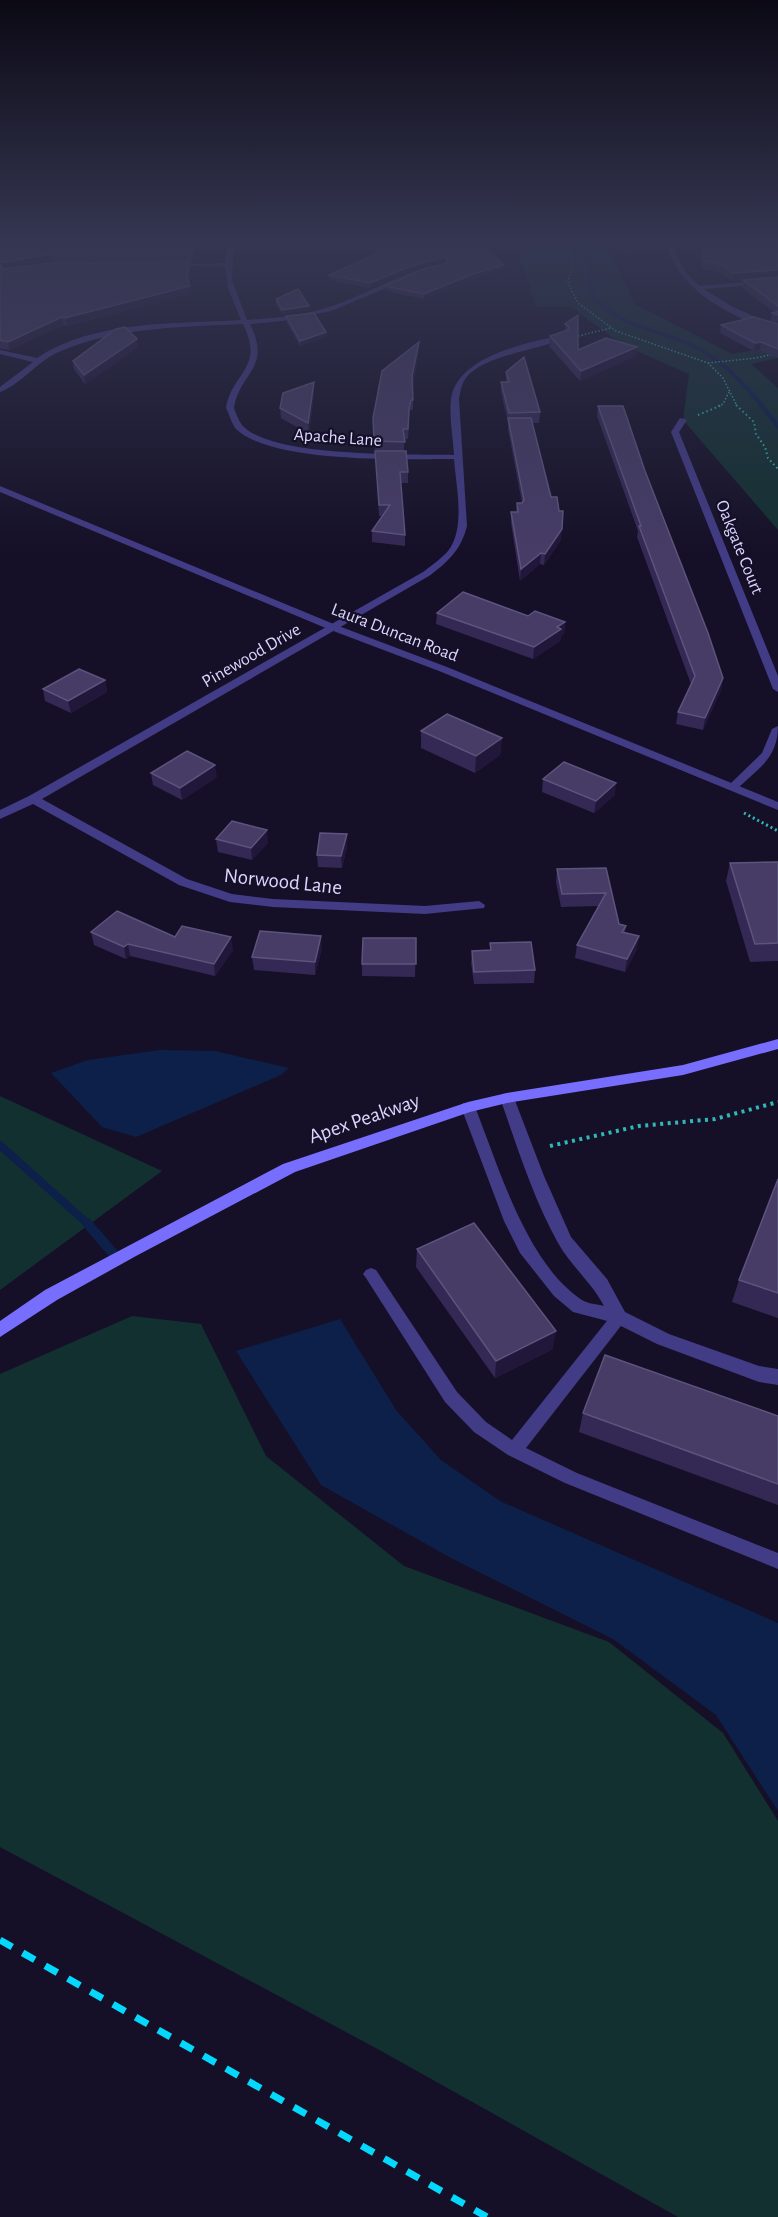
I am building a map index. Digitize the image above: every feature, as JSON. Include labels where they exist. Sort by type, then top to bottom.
[{"type":"main road","name":"Apex Peakway","points":[[0,1330],[51,1295],[289,1168],[468,1107],[507,1098],[683,1070],[778,1044]]},
{"type":"street","points":[[0,390],[39,361],[70,345]]},
{"type":"street","name":"Apache Lane","points":[[254,345],[255,359],[230,407],[232,416],[251,434],[272,445],[321,454],[460,457]]},
{"type":"street","name":"Pinewood Drive","points":[[0,815],[33,799],[426,574],[452,553],[459,544],[462,526],[460,457],[455,399],[461,379],[479,365],[533,345]]},
{"type":"street","points":[[0,352],[39,361]]},
{"type":"street","name":"Oakgate Court","points":[[683,420],[675,432],[778,689]]},
{"type":"street","name":"Laura Duncan Road","points":[[0,489],[332,627],[778,806]]},
{"type":"street","points":[[733,787],[766,754],[778,729]]},
{"type":"street","name":"Norwood Lane","points":[[33,799],[183,882],[230,898],[273,903],[425,910],[479,905]]},
{"type":"street","points":[[507,1098],[536,1176],[565,1241],[600,1284],[619,1317]]},
{"type":"street","points":[[468,1107],[512,1221],[526,1248],[560,1291],[579,1307],[619,1317],[663,1339],[759,1374],[778,1377]]},
{"type":"street","points":[[759,1374],[778,1388]]},
{"type":"lane","points":[[371,1274],[451,1397],[480,1427],[514,1450],[571,1478],[778,1561]]},
{"type":"lane","points":[[514,1450],[619,1317]]},
{"type":"path","points":[[653,345],[690,355],[708,363],[723,378],[736,405],[754,423],[756,434],[765,447],[768,458],[778,469]]},
{"type":"path","points":[[708,363],[756,358],[778,352]]},
{"type":"path","points":[[683,420],[723,404],[730,392]]},
{"type":"path","points":[[742,813],[778,831]]},
{"type":"path","points":[[550,1146],[639,1126],[715,1119],[778,1102]]},
{"type":"green space","points":[[624,345],[715,345],[732,354],[778,346],[778,358],[751,364],[778,388],[778,530],[683,420],[689,374]]},
{"type":"green space","points":[[0,1096],[162,1171],[0,1290]]},
{"type":"green space","points":[[132,1316],[201,1324],[266,1456],[404,1566],[609,1642],[723,1733],[778,1821],[778,2217],[678,2217],[374,2047],[0,1847],[0,1374]]},
{"type":"water","points":[[160,1050],[215,1051],[289,1068],[281,1075],[136,1137],[102,1127],[51,1073],[88,1060]]},
{"type":"water","points":[[340,1319],[396,1410],[441,1460],[500,1501],[778,1623],[778,1811],[716,1715],[613,1639],[451,1558],[321,1485],[236,1351]]},
{"type":"building","points":[[94,345],[127,345],[84,375],[73,361]]},
{"type":"building","points":[[415,345],[418,345],[412,376],[413,400],[411,400],[409,409],[408,429],[403,429],[405,442],[374,441],[373,418],[382,371]]},
{"type":"building","points":[[558,345],[578,345],[578,350],[589,345],[637,347],[581,371]]},
{"type":"building","points":[[524,357],[540,412],[509,413],[501,382],[509,382],[506,372]]},
{"type":"building","points":[[314,382],[308,423],[280,408],[283,393]]},
{"type":"building","points":[[598,406],[623,406],[645,471],[708,633],[723,678],[705,718],[678,712],[695,676],[639,526],[641,526]]},
{"type":"building","points":[[508,418],[531,418],[551,497],[557,497],[559,511],[563,511],[562,529],[545,554],[541,553],[521,569],[511,512],[518,512],[517,503],[522,503],[524,500]]},
{"type":"building","points":[[375,451],[406,451],[408,472],[400,472],[405,535],[372,531],[390,505],[379,505]]},
{"type":"building","points":[[463,592],[528,616],[535,611],[565,622],[557,627],[561,629],[534,647],[437,613]]},
{"type":"building","points":[[79,669],[105,680],[68,701],[43,689]]},
{"type":"building","points":[[447,714],[502,738],[476,756],[421,731]]},
{"type":"building","points":[[187,751],[215,765],[180,788],[151,773]]},
{"type":"building","points":[[564,762],[616,783],[596,801],[543,779]]},
{"type":"building","points":[[232,821],[267,830],[251,848],[216,839]]},
{"type":"building","points":[[320,833],[347,834],[341,856],[317,855]]},
{"type":"building","points":[[778,862],[778,943],[755,944],[730,863]]},
{"type":"building","points":[[606,868],[619,924],[626,926],[622,932],[639,936],[627,959],[577,945],[606,893],[562,894],[557,869]]},
{"type":"building","points":[[117,911],[175,937],[182,926],[231,937],[214,964],[128,944],[124,947],[91,932]]},
{"type":"building","points":[[260,931],[321,936],[315,962],[252,957]]},
{"type":"building","points":[[363,938],[416,938],[416,964],[362,964]]},
{"type":"building","points":[[531,942],[535,970],[474,972],[472,951],[491,950],[490,943]]},
{"type":"building","points":[[778,1179],[778,1293],[739,1280]]},
{"type":"building","points":[[474,1223],[556,1331],[496,1361],[417,1249]]},
{"type":"building","points":[[605,1355],[778,1416],[778,1484],[583,1413]]},
{"type":"waterway","points":[[692,345],[720,363],[762,406]]},
{"type":"waterway","points":[[761,405],[778,426]]},
{"type":"waterway","points":[[0,1145],[87,1223]]},
{"type":"waterway","points":[[87,1223],[117,1258]]},
{"type":"railway","points":[[0,1940],[487,2217]]}]
